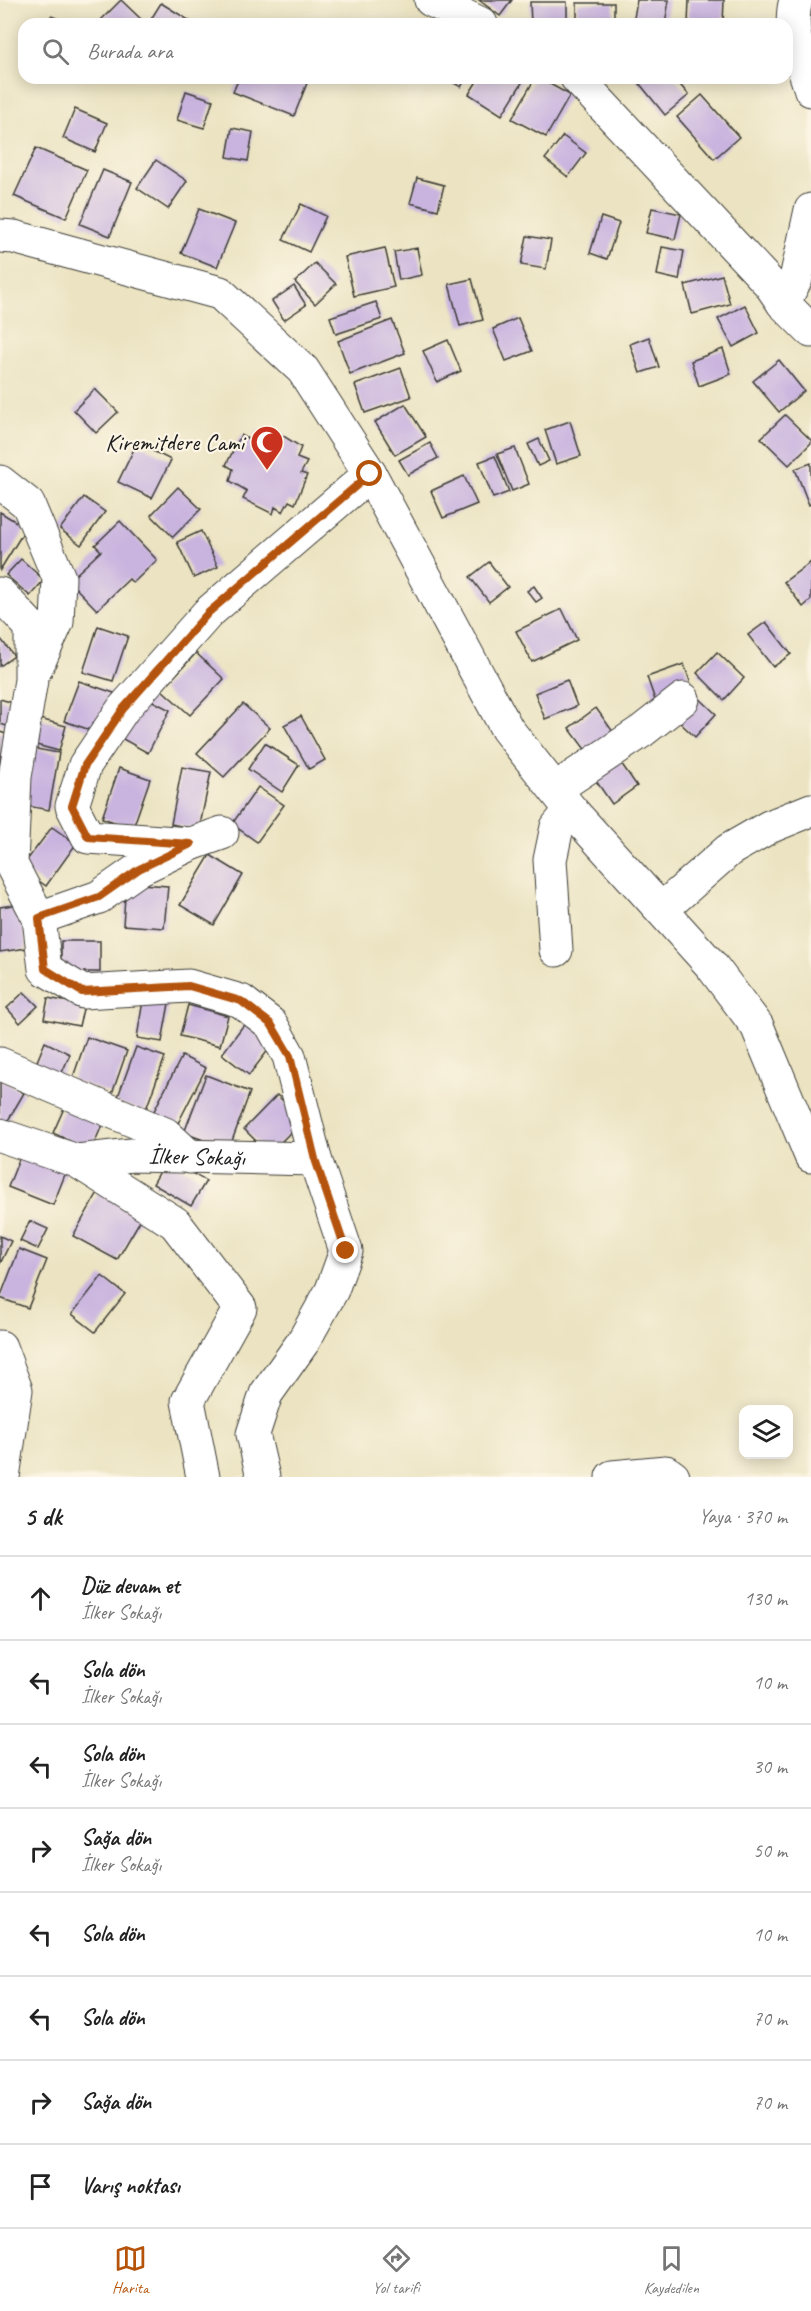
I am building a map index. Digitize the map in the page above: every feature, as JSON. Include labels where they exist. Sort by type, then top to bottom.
[{"type":"street","points":[[431,0],[468,18]]},
{"type":"street","points":[[793,18],[796,0]]},
{"type":"street","points":[[793,31],[811,90]]},
{"type":"street","points":[[583,84],[770,284],[783,303],[811,331]]},
{"type":"street","points":[[783,303],[796,279],[811,210]]},
{"type":"street","points":[[5,232],[220,293],[303,370],[370,474],[507,729],[563,799],[711,965],[757,1026],[811,1156]]},
{"type":"street","points":[[191,844],[88,837],[72,806],[85,765],[123,709],[208,613],[370,474]]},
{"type":"street","points":[[0,482],[28,504],[59,578],[57,622],[31,680]]},
{"type":"street","points":[[0,594],[31,627],[31,680],[15,777],[11,864],[39,918],[45,969],[82,992],[189,986],[241,1001],[271,1024],[290,1056],[315,1159],[346,1251],[332,1290],[321,1311],[303,1342],[266,1394],[253,1434],[263,1477]]},
{"type":"street","points":[[556,950],[550,860],[563,799],[683,699]]},
{"type":"street","points":[[662,909],[729,850],[769,827],[811,810]]},
{"type":"street","points":[[39,918],[99,897],[139,869],[191,844],[222,833]]},
{"type":"street","points":[[0,1064],[165,1134],[190,1157]]},
{"type":"street","points":[[0,1135],[77,1161],[175,1223],[240,1308],[188,1401],[203,1477]]},
{"type":"street","name":"İlker Sokağı","points":[[77,1161],[132,1155],[315,1159]]},
{"type":"street","points":[[0,1347],[16,1390],[3,1477]]},
{"type":"street","points":[[612,1477],[666,1472],[673,1477]]},
{"type":"building","points":[[121,0],[140,18],[103,18]]},
{"type":"building","points":[[479,0],[512,0],[500,16]]},
{"type":"building","points":[[637,0],[669,0],[666,18],[634,18]]},
{"type":"building","points":[[689,0],[724,0],[723,18],[688,18]]},
{"type":"building","points":[[530,2],[567,2],[567,18],[531,18]]},
{"type":"building","points":[[161,3],[185,18],[152,18]]},
{"type":"building","points":[[577,3],[614,3],[614,18],[577,18]]},
{"type":"building","points":[[236,84],[307,84],[294,116],[233,92]]},
{"type":"building","points":[[475,84],[521,84],[502,115],[469,94]]},
{"type":"building","points":[[532,84],[550,84],[570,95],[546,137],[512,119]]},
{"type":"building","points":[[640,84],[679,84],[689,95],[665,115]]},
{"type":"building","points":[[186,91],[213,100],[204,128],[177,120]]},
{"type":"building","points":[[702,95],[739,137],[714,159],[677,117]]},
{"type":"building","points":[[75,109],[107,123],[95,152],[63,138]]},
{"type":"building","points":[[232,128],[253,132],[248,161],[227,157]]},
{"type":"building","points":[[563,136],[586,153],[568,177],[545,159]]},
{"type":"building","points":[[36,148],[87,170],[66,218],[14,196]]},
{"type":"building","points":[[156,160],[187,181],[168,209],[137,188]]},
{"type":"building","points":[[103,170],[132,182],[110,236],[80,224]]},
{"type":"building","points":[[417,178],[444,185],[438,210],[410,203]]},
{"type":"building","points":[[301,204],[326,216],[309,252],[283,240]]},
{"type":"building","points":[[652,208],[681,214],[675,239],[646,233]]},
{"type":"building","points":[[199,209],[235,223],[217,267],[181,253]]},
{"type":"building","points":[[601,217],[619,223],[607,259],[590,253]]},
{"type":"building","points":[[527,236],[551,240],[546,269],[521,265]]},
{"type":"building","points":[[662,247],[684,251],[679,280],[657,275]]},
{"type":"building","points":[[385,248],[394,287],[354,296],[345,257]]},
{"type":"building","points":[[417,248],[422,275],[399,280],[394,252]]},
{"type":"building","points":[[315,263],[336,284],[315,304],[295,282]]},
{"type":"building","points":[[722,275],[730,304],[692,314],[685,285]]},
{"type":"building","points":[[472,279],[483,320],[460,326],[449,284]]},
{"type":"building","points":[[294,286],[306,305],[284,320],[272,301]]},
{"type":"building","points":[[376,302],[382,319],[336,334],[330,317]]},
{"type":"building","points":[[745,305],[759,333],[733,347],[718,319]]},
{"type":"building","points":[[518,318],[532,351],[506,361],[493,329]]},
{"type":"building","points":[[392,320],[405,353],[350,374],[338,341]]},
{"type":"building","points":[[649,337],[659,367],[640,373],[630,344]]},
{"type":"building","points":[[448,340],[461,371],[437,382],[423,351]]},
{"type":"building","points":[[723,349],[731,374],[699,386],[691,361]]},
{"type":"building","points":[[779,360],[804,391],[779,412],[753,381]]},
{"type":"building","points":[[401,368],[411,397],[365,413],[355,385]]},
{"type":"building","points":[[95,389],[118,412],[96,433],[74,410]]},
{"type":"building","points":[[405,404],[426,437],[395,455],[375,422]]},
{"type":"building","points":[[785,415],[811,440],[811,443],[789,465],[761,438]]},
{"type":"building","points":[[570,421],[581,456],[556,464],[545,430]]},
{"type":"building","name":"Kiremitdere Cami","points":[[257,430],[270,437],[274,430],[301,447],[297,458],[307,462],[301,473],[307,475],[295,504],[289,501],[283,512],[275,507],[273,514],[243,499],[247,491],[230,481],[233,469],[226,465],[241,435],[252,441]]},
{"type":"building","points":[[539,439],[549,461],[538,466],[528,444]]},
{"type":"building","points":[[137,443],[171,460],[152,498],[118,482]]},
{"type":"building","points":[[430,443],[438,458],[408,475],[399,460]]},
{"type":"building","points":[[515,448],[529,484],[512,491],[497,454]]},
{"type":"building","points":[[495,456],[509,492],[493,498],[479,462]]},
{"type":"building","points":[[811,463],[811,504],[809,505],[795,469]]},
{"type":"building","points":[[464,476],[477,504],[443,518],[431,491]]},
{"type":"building","points":[[178,487],[201,509],[173,537],[151,515]]},
{"type":"building","points":[[84,497],[105,512],[81,545],[60,529]]},
{"type":"building","points":[[0,512],[26,528],[0,570]]},
{"type":"building","points":[[120,521],[157,560],[133,583],[129,579],[97,610],[69,581],[101,551],[95,545]]},
{"type":"building","points":[[201,531],[218,567],[194,578],[177,542]]},
{"type":"building","points":[[21,559],[44,580],[30,596],[6,575]]},
{"type":"building","points":[[489,562],[508,587],[489,602],[470,577]]},
{"type":"building","points":[[811,562],[811,600],[803,607],[784,582]]},
{"type":"building","points":[[534,586],[542,598],[536,602],[527,591]]},
{"type":"building","points":[[562,609],[577,640],[532,662],[516,631]]},
{"type":"building","points":[[766,622],[791,654],[773,667],[748,635]]},
{"type":"building","points":[[98,626],[128,636],[113,681],[83,672]]},
{"type":"building","points":[[0,638],[14,656],[0,666]]},
{"type":"building","points":[[717,652],[744,678],[724,700],[697,673]]},
{"type":"building","points":[[196,653],[224,679],[190,715],[162,690]]},
{"type":"building","points":[[684,664],[692,687],[655,700],[647,677]]},
{"type":"building","points":[[567,680],[577,706],[545,719],[535,693]]},
{"type":"building","points":[[79,681],[114,693],[99,733],[64,721]]},
{"type":"building","points":[[695,694],[716,714],[695,737],[674,717]]},
{"type":"building","points":[[143,696],[170,710],[148,753],[121,738]]},
{"type":"building","points":[[0,699],[20,705],[14,728],[0,724]]},
{"type":"building","points":[[243,704],[270,728],[224,777],[197,753]]},
{"type":"building","points":[[596,708],[616,736],[590,756],[569,728]]},
{"type":"building","points":[[301,716],[325,760],[309,769],[284,725]]},
{"type":"building","points":[[32,717],[66,726],[59,751],[25,742]]},
{"type":"building","points":[[0,732],[16,737],[0,787]]},
{"type":"building","points":[[265,743],[299,765],[282,792],[248,769]]},
{"type":"building","points":[[25,747],[59,753],[49,810],[16,804]]},
{"type":"building","points":[[619,760],[637,786],[612,804],[594,778]]},
{"type":"building","points":[[182,767],[211,772],[199,830],[171,824]]},
{"type":"building","points":[[119,768],[150,779],[133,828],[102,818]]},
{"type":"building","points":[[258,787],[284,805],[257,842],[232,824]]},
{"type":"building","points":[[52,827],[76,844],[46,886],[21,868]]},
{"type":"building","points":[[210,855],[243,875],[214,925],[180,905]]},
{"type":"building","points":[[126,883],[168,886],[164,928],[123,925]]},
{"type":"building","points":[[20,904],[27,948],[0,952],[0,907]]},
{"type":"building","points":[[61,941],[100,941],[100,972],[61,972]]},
{"type":"building","points":[[24,992],[38,1006],[20,1023],[7,1008]]},
{"type":"building","points":[[144,994],[170,998],[162,1042],[137,1038]]},
{"type":"building","points":[[48,998],[84,1005],[79,1026],[44,1019]]},
{"type":"building","points":[[188,1005],[228,1016],[220,1046],[180,1036]]},
{"type":"building","points":[[248,1019],[276,1040],[249,1075],[222,1054]]},
{"type":"building","points":[[87,1037],[127,1051],[112,1094],[72,1080]]},
{"type":"building","points":[[45,1042],[70,1054],[58,1082],[33,1071]]},
{"type":"building","points":[[136,1047],[165,1057],[145,1112],[116,1102]]},
{"type":"building","points":[[182,1056],[206,1068],[175,1129],[151,1117]]},
{"type":"building","points":[[206,1075],[250,1092],[229,1149],[184,1133]]},
{"type":"building","points":[[0,1079],[24,1093],[3,1129],[0,1128]]},
{"type":"building","points":[[277,1095],[303,1120],[269,1154],[244,1129]]},
{"type":"building","points":[[65,1106],[103,1123],[91,1151],[53,1133]]},
{"type":"building","points":[[23,1149],[68,1167],[53,1205],[8,1187]]},
{"type":"building","points":[[167,1159],[206,1181],[191,1206],[153,1184]]},
{"type":"building","points":[[100,1189],[144,1214],[117,1260],[73,1236]]},
{"type":"building","points":[[30,1221],[48,1229],[38,1249],[20,1241]]},
{"type":"building","points":[[0,1236],[11,1241],[0,1264]]},
{"type":"building","points":[[19,1249],[47,1260],[28,1308],[0,1298]]},
{"type":"building","points":[[102,1276],[125,1294],[95,1332],[72,1314]]},
{"type":"place","name":"Kiremitdere Cami","points":[[267,471]]},
{"type":"route","points":[[346,1251],[315,1159],[290,1056],[271,1024],[241,1001],[189,986],[82,992],[45,969],[39,918],[99,897],[139,869],[191,844],[88,837],[72,806],[85,765],[123,709],[208,613],[370,474]]}]
